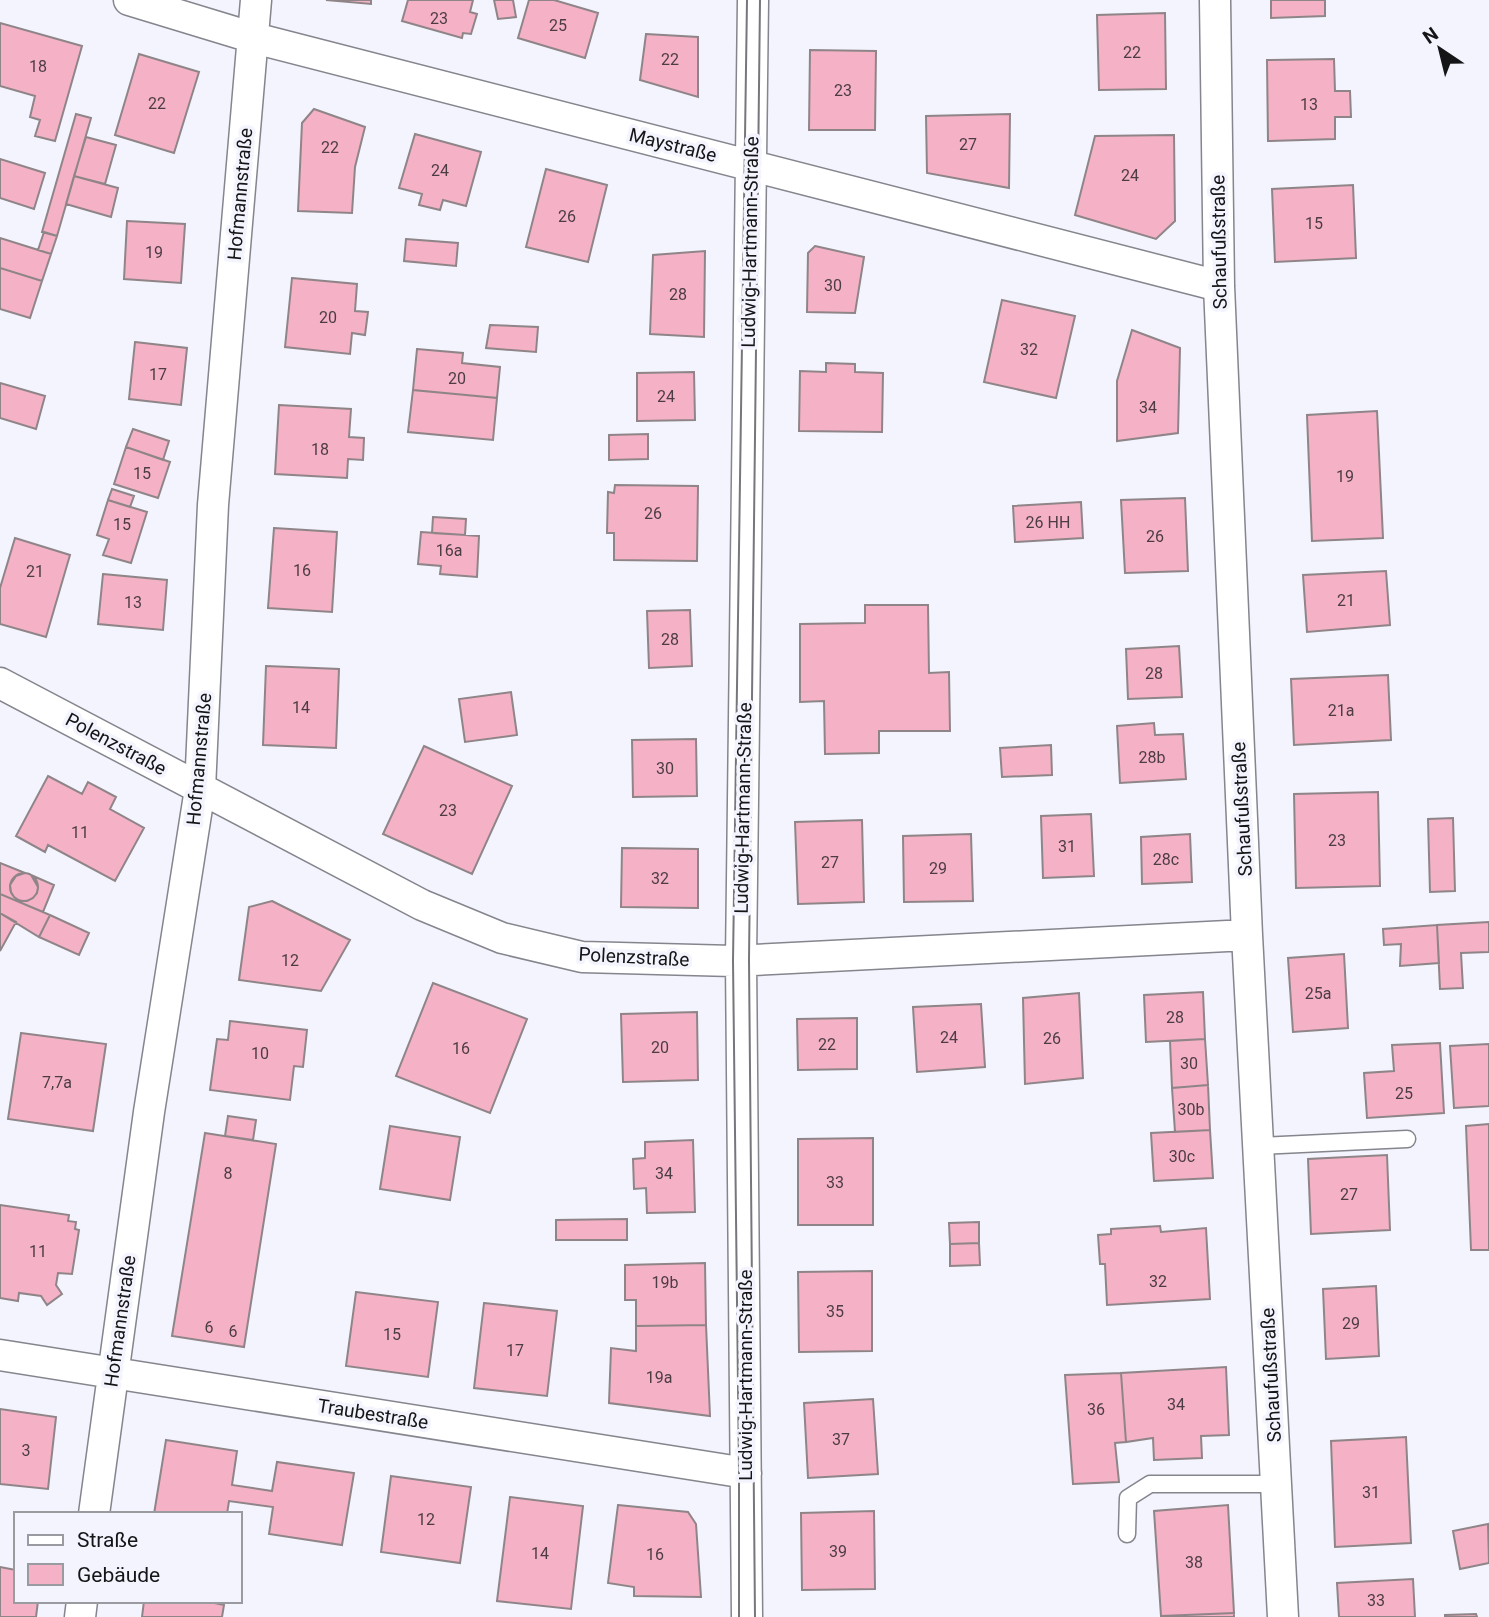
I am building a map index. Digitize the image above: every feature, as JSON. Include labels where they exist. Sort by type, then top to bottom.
[{"type":"street","name":"Maystraße","points":[[129,0],[254,38],[1219,286]]},
{"type":"street","name":"Hofmannstraße","points":[[94,1512],[149,1112],[200,789],[214,505],[257,0]]},
{"type":"street","name":"Ludwig-Hartmann-Straße","points":[[747,1617],[741,960],[753,0]]},
{"type":"street","name":"Schaufußstraße","points":[[1215,0],[1219,286],[1247,935],[1283,1617]]},
{"type":"street","name":"Polenzstraße","points":[[0,683],[422,905],[502,938],[582,957],[741,960],[1247,935]]},
{"type":"street","name":"Traubestraße","points":[[0,1355],[746,1473]]},
{"type":"lane","points":[[1258,1146],[1407,1139]]},
{"type":"lane","points":[[1127,1534],[1128,1498],[1150,1484],[1276,1484]]},
{"type":"building","points":[[326,0],[371,0],[371,4]]},
{"type":"building","points":[[408,0],[473,0],[470,12],[477,14],[471,34],[463,33],[462,38],[402,21]]},
{"type":"building","points":[[494,0],[513,0],[516,17],[498,19]]},
{"type":"building","points":[[529,0],[554,0],[598,13],[585,58],[518,38]]},
{"type":"building","points":[[1271,0],[1325,0],[1325,16],[1271,18]]},
{"type":"building","points":[[1165,13],[1166,89],[1099,90],[1097,15]]},
{"type":"building","points":[[0,23],[82,46],[55,141],[35,136],[40,120],[30,117],[35,96],[0,86]]},
{"type":"building","points":[[646,34],[698,37],[698,97],[640,80]]},
{"type":"building","points":[[810,50],[876,51],[875,130],[809,130]]},
{"type":"building","points":[[139,54],[199,72],[174,153],[115,135]]},
{"type":"building","points":[[1334,59],[1335,91],[1350,91],[1351,117],[1335,117],[1335,139],[1268,141],[1267,60]]},
{"type":"building","points":[[314,109],[365,127],[355,167],[352,213],[298,211],[302,123]]},
{"type":"building","points":[[76,114],[91,118],[57,236],[42,232]]},
{"type":"building","points":[[1010,114],[1009,188],[927,173],[926,116]]},
{"type":"building","points":[[415,134],[481,152],[466,206],[443,200],[440,210],[419,205],[422,194],[399,188]]},
{"type":"building","points":[[1174,135],[1175,221],[1156,239],[1075,215],[1095,136]]},
{"type":"building","points":[[86,137],[116,145],[105,184],[74,176]]},
{"type":"building","points":[[0,159],[45,173],[34,209],[0,198]]},
{"type":"building","points":[[546,169],[607,185],[588,262],[526,247]]},
{"type":"building","points":[[74,176],[118,188],[111,217],[66,204]]},
{"type":"building","points":[[1353,185],[1356,258],[1275,262],[1272,189]]},
{"type":"building","points":[[127,221],[185,224],[181,283],[124,279]]},
{"type":"building","points":[[44,232],[57,236],[51,254],[38,250]]},
{"type":"building","points":[[0,238],[51,254],[42,281],[0,268]]},
{"type":"building","points":[[406,239],[458,243],[456,266],[404,261]]},
{"type":"building","points":[[815,246],[864,257],[855,313],[807,312],[808,253]]},
{"type":"building","points":[[705,251],[704,337],[650,334],[653,255]]},
{"type":"building","points":[[0,268],[42,281],[30,318],[0,309]]},
{"type":"building","points":[[292,278],[357,284],[355,311],[368,312],[365,335],[352,333],[350,354],[285,347]]},
{"type":"building","points":[[1002,300],[1075,316],[1056,398],[984,382]]},
{"type":"building","points":[[490,325],[538,327],[536,352],[486,348]]},
{"type":"building","points":[[1132,330],[1180,348],[1178,433],[1117,441],[1117,381]]},
{"type":"building","points":[[135,342],[187,348],[181,405],[129,399]]},
{"type":"building","points":[[417,349],[463,353],[462,363],[500,367],[497,398],[413,390]]},
{"type":"building","points":[[826,363],[855,364],[855,372],[883,373],[882,432],[799,431],[800,371],[826,372]]},
{"type":"building","points":[[694,372],[695,420],[637,421],[637,373]]},
{"type":"building","points":[[0,383],[45,396],[36,429],[0,418]]},
{"type":"building","points":[[413,390],[497,398],[493,440],[408,432]]},
{"type":"building","points":[[279,405],[351,409],[349,437],[364,438],[363,460],[348,459],[347,478],[275,474]]},
{"type":"building","points":[[1377,411],[1383,538],[1312,541],[1307,415]]},
{"type":"building","points":[[133,429],[169,441],[163,460],[126,447]]},
{"type":"building","points":[[648,434],[648,459],[609,460],[609,435]]},
{"type":"building","points":[[126,447],[170,462],[158,498],[114,484]]},
{"type":"building","points":[[615,485],[698,486],[697,561],[614,560],[614,533],[607,533],[608,492],[614,493]]},
{"type":"building","points":[[112,489],[134,496],[130,507],[108,500]]},
{"type":"building","points":[[1185,498],[1188,571],[1125,573],[1121,500]]},
{"type":"building","points":[[108,500],[147,512],[131,563],[103,555],[109,539],[97,535]]},
{"type":"building","points":[[1081,502],[1083,538],[1015,542],[1013,506]]},
{"type":"building","points":[[433,517],[466,519],[465,535],[432,533]]},
{"type":"building","points":[[274,528],[337,532],[332,612],[268,608]]},
{"type":"building","points":[[421,532],[479,536],[477,577],[440,574],[441,566],[418,564]]},
{"type":"building","points":[[15,538],[70,555],[46,637],[0,624],[0,588]]},
{"type":"building","points":[[1386,571],[1390,625],[1307,632],[1303,575]]},
{"type":"building","points":[[103,574],[167,580],[163,630],[98,624]]},
{"type":"building","points":[[865,605],[928,605],[929,673],[949,672],[950,731],[879,731],[879,753],[825,754],[824,701],[800,702],[800,624],[865,623]]},
{"type":"building","points":[[690,610],[692,666],[649,668],[647,611]]},
{"type":"building","points":[[1179,646],[1182,697],[1128,699],[1126,649]]},
{"type":"building","points":[[266,666],[339,669],[336,748],[263,745]]},
{"type":"building","points":[[1388,675],[1391,740],[1294,745],[1291,679]]},
{"type":"building","points":[[511,692],[517,735],[465,742],[459,699]]},
{"type":"building","points":[[1154,723],[1155,735],[1183,734],[1186,779],[1120,783],[1117,726]]},
{"type":"building","points":[[696,739],[697,796],[633,797],[632,740]]},
{"type":"building","points":[[1051,745],[1052,775],[1002,777],[1000,748]]},
{"type":"building","points":[[424,746],[512,786],[472,874],[383,834]]},
{"type":"building","points":[[48,776],[82,794],[88,782],[116,797],[110,809],[144,828],[115,881],[48,845],[45,852],[16,836]]},
{"type":"building","points":[[1378,792],[1380,886],[1296,888],[1294,794]]},
{"type":"building","points":[[1091,814],[1094,876],[1043,878],[1041,816]]},
{"type":"building","points":[[1453,818],[1455,891],[1430,892],[1428,819]]},
{"type":"building","points":[[862,820],[864,902],[798,904],[795,822]]},
{"type":"building","points":[[971,834],[973,901],[904,902],[903,836]]},
{"type":"building","points":[[1190,834],[1192,882],[1142,884],[1141,837]]},
{"type":"building","points":[[622,848],[698,849],[698,908],[621,907]]},
{"type":"building","points":[[0,863],[25,873],[16,876],[10,885],[14,897],[20,901],[27,901],[37,893],[38,887],[31,875],[54,885],[43,912],[0,894]]},
{"type":"building","points":[[24,873],[34,877],[38,887],[34,897],[24,901],[14,897],[10,887],[14,877]]},
{"type":"building","points":[[0,894],[50,915],[39,937],[0,913]]},
{"type":"building","points":[[272,901],[350,940],[321,991],[239,980],[249,907]]},
{"type":"building","points":[[0,913],[16,922],[0,951]]},
{"type":"building","points":[[50,915],[89,933],[79,955],[39,937]]},
{"type":"building","points":[[1489,922],[1489,952],[1461,953],[1463,988],[1440,989],[1437,925]]},
{"type":"building","points":[[1437,925],[1439,963],[1400,966],[1401,944],[1384,945],[1383,929]]},
{"type":"building","points":[[1344,954],[1348,1028],[1293,1032],[1288,958]]},
{"type":"building","points":[[433,983],[527,1019],[490,1113],[396,1076]]},
{"type":"building","points":[[1203,992],[1205,1039],[1146,1042],[1144,995]]},
{"type":"building","points":[[1079,993],[1083,1078],[1025,1084],[1023,998]]},
{"type":"building","points":[[981,1004],[985,1067],[917,1072],[913,1007]]},
{"type":"building","points":[[697,1012],[698,1080],[623,1082],[621,1014]]},
{"type":"building","points":[[857,1018],[857,1069],[798,1070],[797,1019]]},
{"type":"building","points":[[230,1021],[307,1030],[303,1067],[294,1066],[290,1100],[210,1090],[217,1039],[228,1040]]},
{"type":"building","points":[[21,1033],[106,1044],[93,1131],[8,1119]]},
{"type":"building","points":[[1205,1039],[1208,1085],[1172,1088],[1170,1041]]},
{"type":"building","points":[[1440,1043],[1444,1113],[1367,1118],[1364,1073],[1394,1071],[1392,1045]]},
{"type":"building","points":[[1489,1044],[1489,1106],[1454,1108],[1450,1046]]},
{"type":"building","points":[[1208,1085],[1210,1130],[1175,1132],[1172,1088]]},
{"type":"building","points":[[228,1116],[256,1120],[253,1140],[225,1136]]},
{"type":"building","points":[[1489,1124],[1489,1250],[1471,1250],[1466,1126]]},
{"type":"building","points":[[390,1126],[460,1137],[450,1200],[380,1189]]},
{"type":"building","points":[[1210,1130],[1213,1178],[1154,1181],[1151,1133]]},
{"type":"building","points":[[205,1133],[276,1144],[244,1347],[172,1336]]},
{"type":"building","points":[[873,1138],[873,1225],[798,1225],[798,1139]]},
{"type":"building","points":[[693,1140],[695,1212],[647,1213],[646,1188],[634,1189],[633,1159],[645,1158],[645,1142]]},
{"type":"building","points":[[1387,1155],[1390,1230],[1311,1234],[1308,1159]]},
{"type":"building","points":[[0,1205],[69,1215],[68,1221],[76,1222],[75,1229],[79,1230],[72,1274],[58,1273],[56,1285],[62,1294],[47,1305],[41,1296],[19,1293],[18,1301],[0,1298]]},
{"type":"building","points":[[627,1219],[627,1240],[556,1240],[556,1220]]},
{"type":"building","points":[[979,1222],[979,1243],[950,1244],[949,1223]]},
{"type":"building","points":[[1160,1226],[1161,1232],[1206,1228],[1210,1299],[1107,1305],[1105,1264],[1100,1264],[1098,1235],[1111,1234],[1111,1229]]},
{"type":"building","points":[[979,1243],[980,1265],[950,1266],[950,1244]]},
{"type":"building","points":[[705,1263],[706,1325],[636,1326],[636,1300],[625,1300],[625,1265]]},
{"type":"building","points":[[872,1271],[872,1351],[799,1352],[798,1272]]},
{"type":"building","points":[[1376,1286],[1379,1356],[1326,1359],[1323,1289]]},
{"type":"building","points":[[356,1292],[438,1302],[428,1377],[346,1366]]},
{"type":"building","points":[[484,1303],[557,1311],[547,1396],[474,1388]]},
{"type":"building","points":[[706,1325],[710,1416],[609,1403],[611,1348],[636,1351],[636,1326]]},
{"type":"building","points":[[1226,1367],[1229,1435],[1201,1436],[1202,1458],[1154,1460],[1153,1438],[1126,1442],[1121,1373]]},
{"type":"building","points":[[1121,1373],[1126,1442],[1115,1443],[1119,1482],[1073,1484],[1065,1375]]},
{"type":"building","points":[[873,1399],[878,1474],[808,1478],[804,1403]]},
{"type":"building","points":[[0,1409],[56,1417],[48,1489],[0,1484]]},
{"type":"building","points":[[1406,1437],[1411,1543],[1335,1547],[1331,1441]]},
{"type":"building","points":[[166,1440],[237,1451],[232,1485],[272,1491],[277,1462],[354,1473],[342,1545],[269,1534],[273,1507],[229,1501],[227,1512],[154,1512]]},
{"type":"building","points":[[391,1476],[471,1487],[460,1563],[381,1552]]},
{"type":"building","points":[[510,1497],[583,1506],[571,1609],[497,1601]]},
{"type":"building","points":[[618,1505],[688,1512],[696,1524],[701,1597],[634,1596],[634,1587],[608,1583]]},
{"type":"building","points":[[1228,1505],[1234,1613],[1161,1616],[1154,1511]]},
{"type":"building","points":[[874,1511],[875,1589],[802,1590],[801,1513]]},
{"type":"building","points":[[1488,1524],[1489,1563],[1460,1569],[1453,1531]]},
{"type":"building","points":[[0,1567],[14,1570],[14,1603],[38,1603],[36,1617],[0,1617]]},
{"type":"building","points":[[1413,1579],[1415,1617],[1339,1617],[1337,1583]]},
{"type":"building","points":[[144,1603],[224,1605],[222,1617],[142,1617]]},
{"type":"building","points":[[1234,1613],[1234,1617],[1161,1616]]},
{"type":"building","points":[[1476,1614],[1477,1617],[1445,1617],[1445,1615]]},
{"type":"tram line","points":[[739,1617],[733,961],[747,0]]},
{"type":"tram line","points":[[755,1617],[749,960],[760,0]]}]
